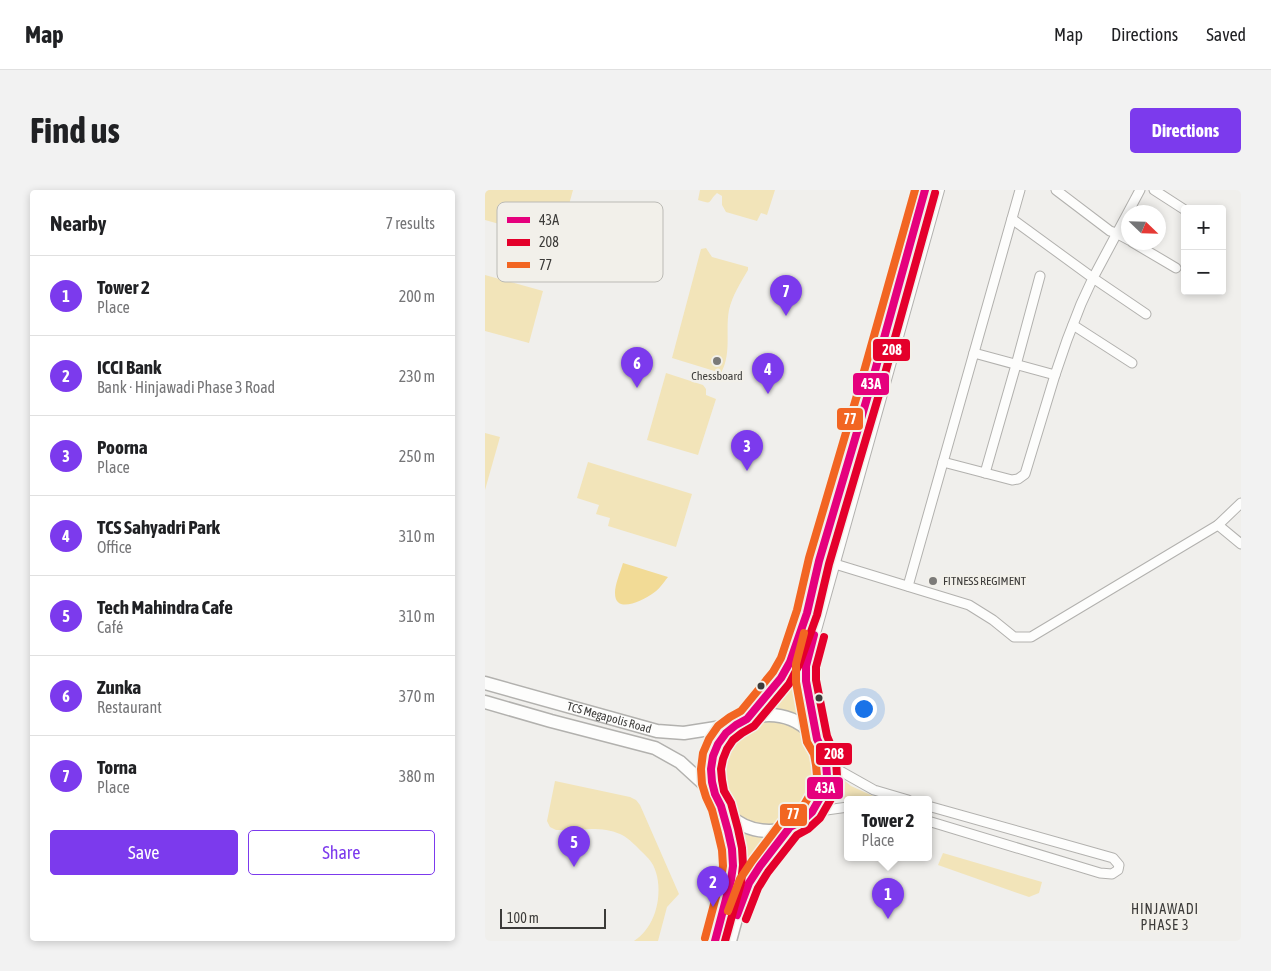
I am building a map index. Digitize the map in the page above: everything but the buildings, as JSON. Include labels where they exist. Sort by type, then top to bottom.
[{"type":"main road","name":"TCS Megapolis Road","points":[[485,683],[657,732],[684,733],[742,722]]},
{"type":"main road","name":"TCS Megapolis Road","points":[[485,702],[655,748],[680,762],[718,800]]},
{"type":"main road","points":[[715,941],[733,866],[732,849],[711,782],[713,756],[719,744],[726,733],[742,722],[760,715],[773,714],[798,722],[817,739],[826,763],[825,789],[812,812],[802,821],[791,827],[778,830],[752,829],[730,816],[718,800]]},
{"type":"main road","points":[[730,941],[737,914],[749,883],[791,827]]},
{"type":"street","points":[[742,722],[781,678],[790,662],[807,613],[819,561],[873,378],[925,190]]},
{"type":"street","points":[[817,739],[806,681],[806,666],[939,190]]},
{"type":"street","points":[[908,586],[1020,190]]},
{"type":"street","points":[[1056,190],[1111,231],[1121,236]]},
{"type":"street","points":[[943,462],[1012,480],[1018,479],[1025,474],[1055,375],[1073,325],[1093,278],[1140,190]]},
{"type":"street","points":[[1154,190],[1181,207]]},
{"type":"street","points":[[1012,219],[1146,314]]},
{"type":"street","points":[[1146,250],[1176,268]]},
{"type":"street","points":[[985,474],[1017,365],[1040,276]]},
{"type":"street","points":[[1073,325],[1132,362]]},
{"type":"street","points":[[974,353],[1055,375]]},
{"type":"street","points":[[819,561],[835,564],[969,604],[993,620],[1013,638],[1031,637],[1218,525],[1241,503]]},
{"type":"street","points":[[1218,525],[1241,544]]},
{"type":"street","points":[[826,763],[874,790],[894,796]]},
{"type":"street","points":[[932,807],[1113,858],[1119,865],[1118,870],[1112,874],[1100,873],[932,822]]},
{"type":"street","points":[[812,812],[844,808]]},
{"type":"shaded area","points":[[485,190],[573,190],[570,202],[497,202],[497,223],[485,220]]},
{"type":"shaded area","points":[[700,190],[775,190],[767,215],[761,213],[757,221],[726,212],[722,205],[722,196],[717,193],[710,202],[698,200]]},
{"type":"shaded area","points":[[706,248],[712,257],[748,267],[730,305],[726,358],[721,373],[672,358],[701,249]]},
{"type":"shaded area","points":[[485,275],[497,278],[497,282],[510,282],[543,291],[529,343],[485,331]]},
{"type":"shaded area","points":[[666,373],[703,385],[706,389],[706,395],[716,399],[698,455],[647,440]]},
{"type":"shaded area","points":[[485,433],[500,437],[485,490]]},
{"type":"shaded area","points":[[588,462],[692,494],[676,547],[608,526],[610,518],[596,514],[599,505],[577,498]]},
{"type":"shaded area","points":[[623,563],[668,577],[648,597],[624,605],[616,600],[615,593]]},
{"type":"shaded area","points":[[797,664],[799,692],[805,720],[784,711],[763,709],[782,687]]},
{"type":"shaded area","points":[[769,721],[789,725],[806,736],[817,753],[821,773],[817,793],[806,810],[789,821],[769,825],[749,821],[732,810],[721,793],[717,773],[721,753],[732,736],[749,725]]},
{"type":"shaded area","points":[[833,771],[851,786],[873,796],[844,796],[844,799],[826,802],[831,787]]},
{"type":"shaded area","points":[[555,781],[630,797],[640,805],[679,894],[667,907],[658,941],[634,941],[643,934],[654,917],[659,890],[652,863],[630,840],[612,831],[596,829],[556,830],[550,827],[547,821]]},
{"type":"shaded area","points":[[732,827],[751,836],[774,838],[754,860],[739,883],[737,856]]},
{"type":"shaded area","points":[[943,853],[1042,882],[1039,893],[1029,897],[938,865]]},
{"type":"transit line","name":"77","points":[[705,938],[723,866],[718,833],[702,784],[703,753],[709,739],[718,726],[741,711],[773,672],[781,658],[797,610],[809,558],[915,190]]},
{"type":"transit line","name":"43A","points":[[715,941],[733,866],[728,831],[712,782],[713,756],[718,744],[726,733],[747,719],[781,678],[790,662],[807,613],[819,561],[873,378],[925,190]]},
{"type":"transit line","name":"208","points":[[725,941],[741,883],[743,865],[738,829],[731,803],[724,791],[721,769],[723,759],[733,740],[754,726],[789,684],[799,665],[817,615],[829,564],[883,381],[935,193]]},
{"type":"transit line","name":"77","points":[[728,911],[740,879],[752,861],[783,820],[796,813],[804,805],[815,786],[817,776],[814,754],[807,742],[796,682],[796,664],[804,633]]},
{"type":"transit line","name":"43A","points":[[737,915],[749,883],[760,866],[790,827],[802,821],[812,812],[825,789],[826,763],[817,739],[806,681],[806,666],[814,635]]},
{"type":"transit line","name":"208","points":[[746,919],[758,888],[768,872],[797,835],[808,829],[820,818],[835,792],[836,761],[827,736],[816,680],[816,667],[824,637]]},
{"type":"place","name":"Torna","points":[[786,316]]},
{"type":"place","name":"Chessboard","points":[[717,361]]},
{"type":"place","name":"Zunka","points":[[637,388]]},
{"type":"place","name":"TCS Sahyadri Park","points":[[768,394]]},
{"type":"place","name":"Poorna","points":[[747,471]]},
{"type":"place","name":"FITNESS REGIMENT","points":[[933,581]]},
{"type":"place","name":"Tech Mahindra Cafe","points":[[574,867]]},
{"type":"place","name":"ICCI Bank","points":[[713,907]]},
{"type":"place","name":"Tower 2","points":[[888,919]]},
{"type":"district","name":"HINJAWADI PHASE 3","points":[[1165,918]]}]
